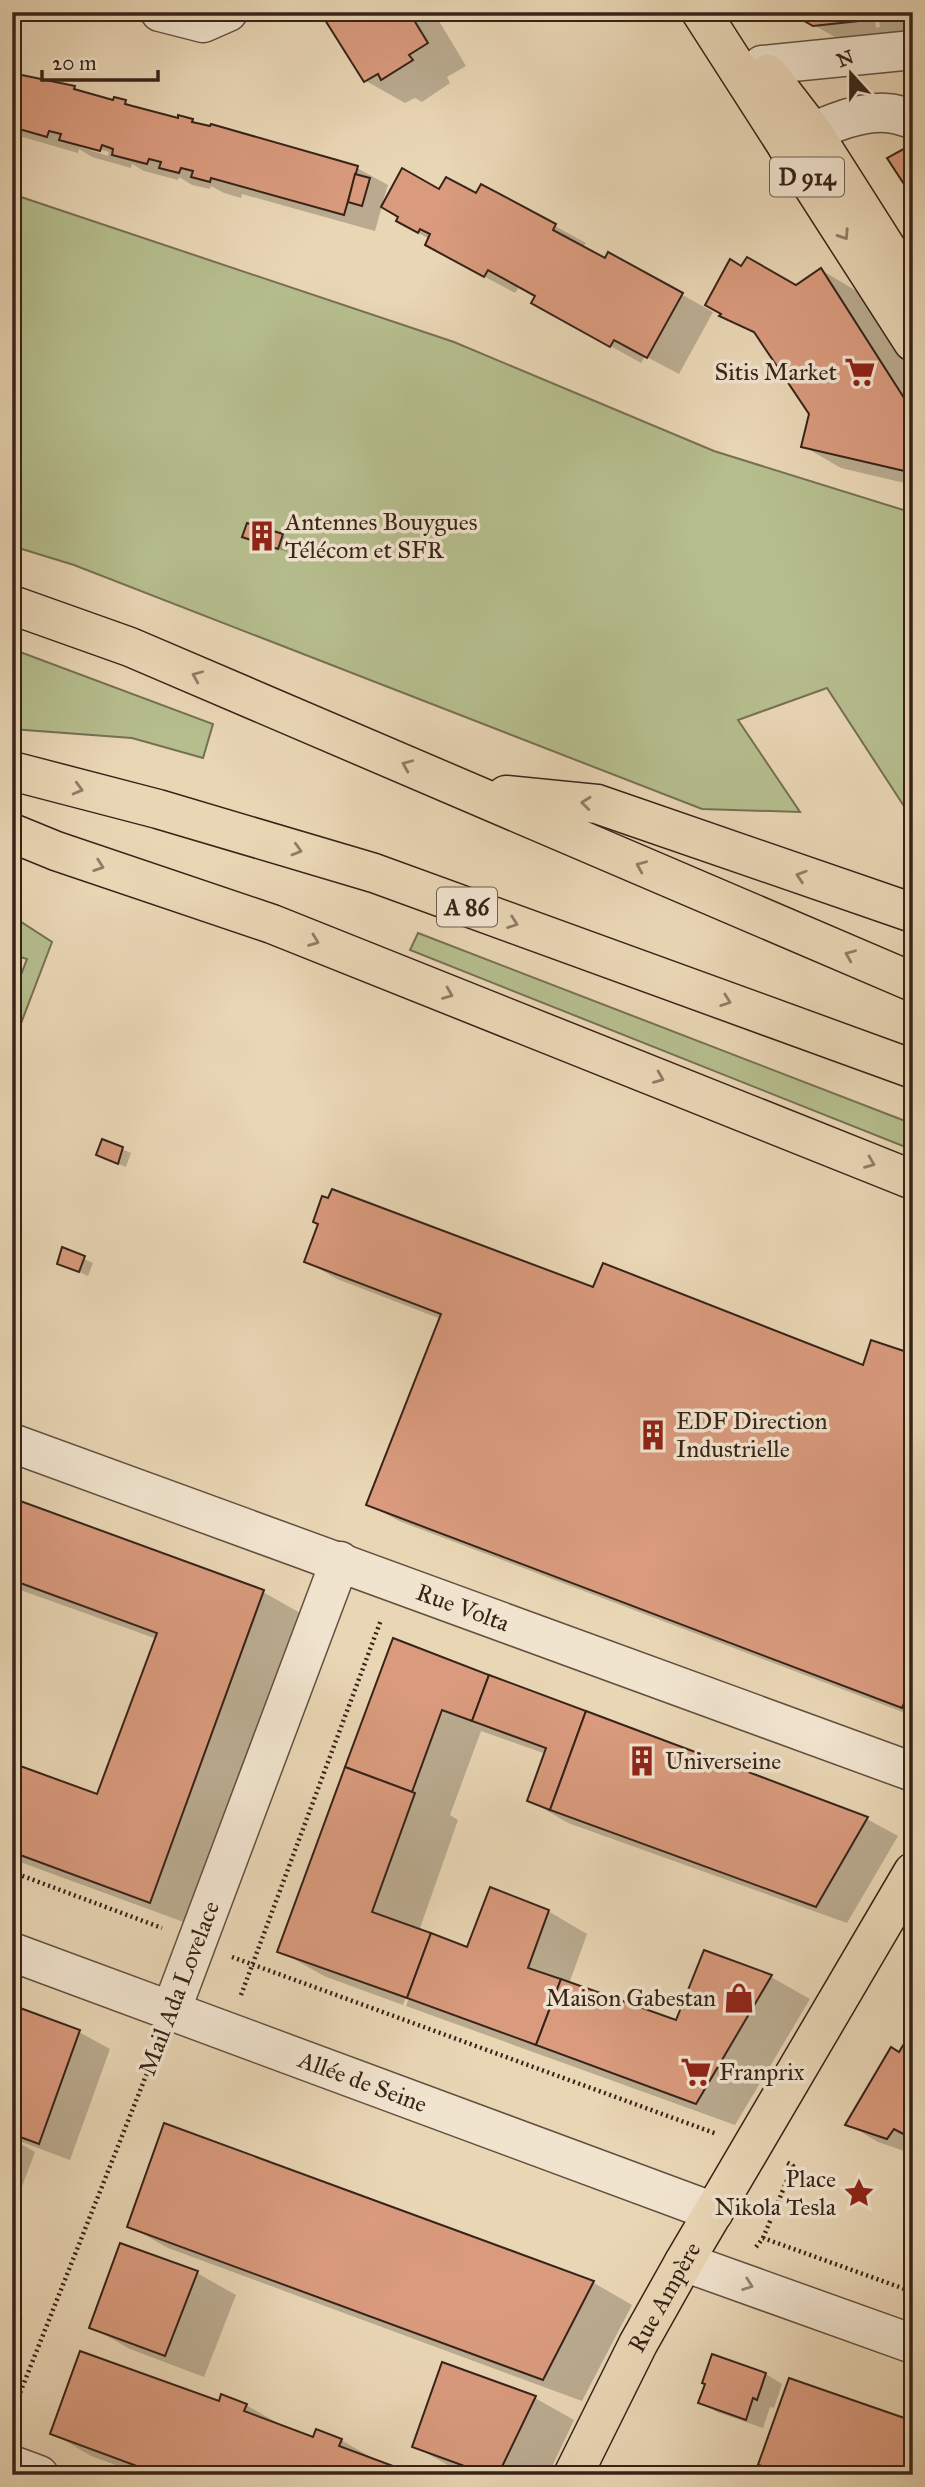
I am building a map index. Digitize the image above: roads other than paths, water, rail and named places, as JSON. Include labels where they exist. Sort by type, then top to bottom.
[{"type":"main road","name":"D 914","points":[[701,12],[913,290]]},
{"type":"main road","name":"D 914","points":[[728,12],[761,65],[799,139],[913,342]]},
{"type":"main road","points":[[12,606],[130,647],[913,982]]},
{"type":"main road","name":"A 86","points":[[12,771],[158,809],[374,873],[913,1069]]},
{"type":"main road","points":[[470,792],[597,804],[913,913]]},
{"type":"main road","points":[[12,833],[56,851],[271,924],[913,1180]]},
{"type":"main road","name":"Rue Ampère","points":[[573,2475],[638,2344],[684,2262],[913,1872]]},
{"type":"street","points":[[160,12],[203,23],[228,12]]},
{"type":"street","points":[[761,65],[913,50]]},
{"type":"street","points":[[799,139],[873,113],[888,113],[913,119]]},
{"type":"street","name":"Rue Volta","points":[[12,1443],[913,1772]]},
{"type":"street","name":"Mail Ada Lovelace","points":[[171,2011],[340,1561]]},
{"type":"street","name":"Allée de Seine","points":[[12,1952],[714,2212]]},
{"type":"street","points":[[684,2262],[913,2344]]},
{"type":"street","points":[[12,2465],[39,2475]]},
{"type":"place","name":"Sitis Market","points":[[860,372]]},
{"type":"place","name":"Antennes Bouygues Télécom et SFR","points":[[262,536]]},
{"type":"place","name":"EDF Direction Industrielle","points":[[653,1435]]},
{"type":"place","name":"Universeine","points":[[642,1761]]},
{"type":"place","name":"Maison Gabestan","points":[[739,1998]]},
{"type":"place","name":"Franprix","points":[[696,2072]]},
{"type":"place","name":"Place Nikola Tesla","points":[[859,2193]]}]
